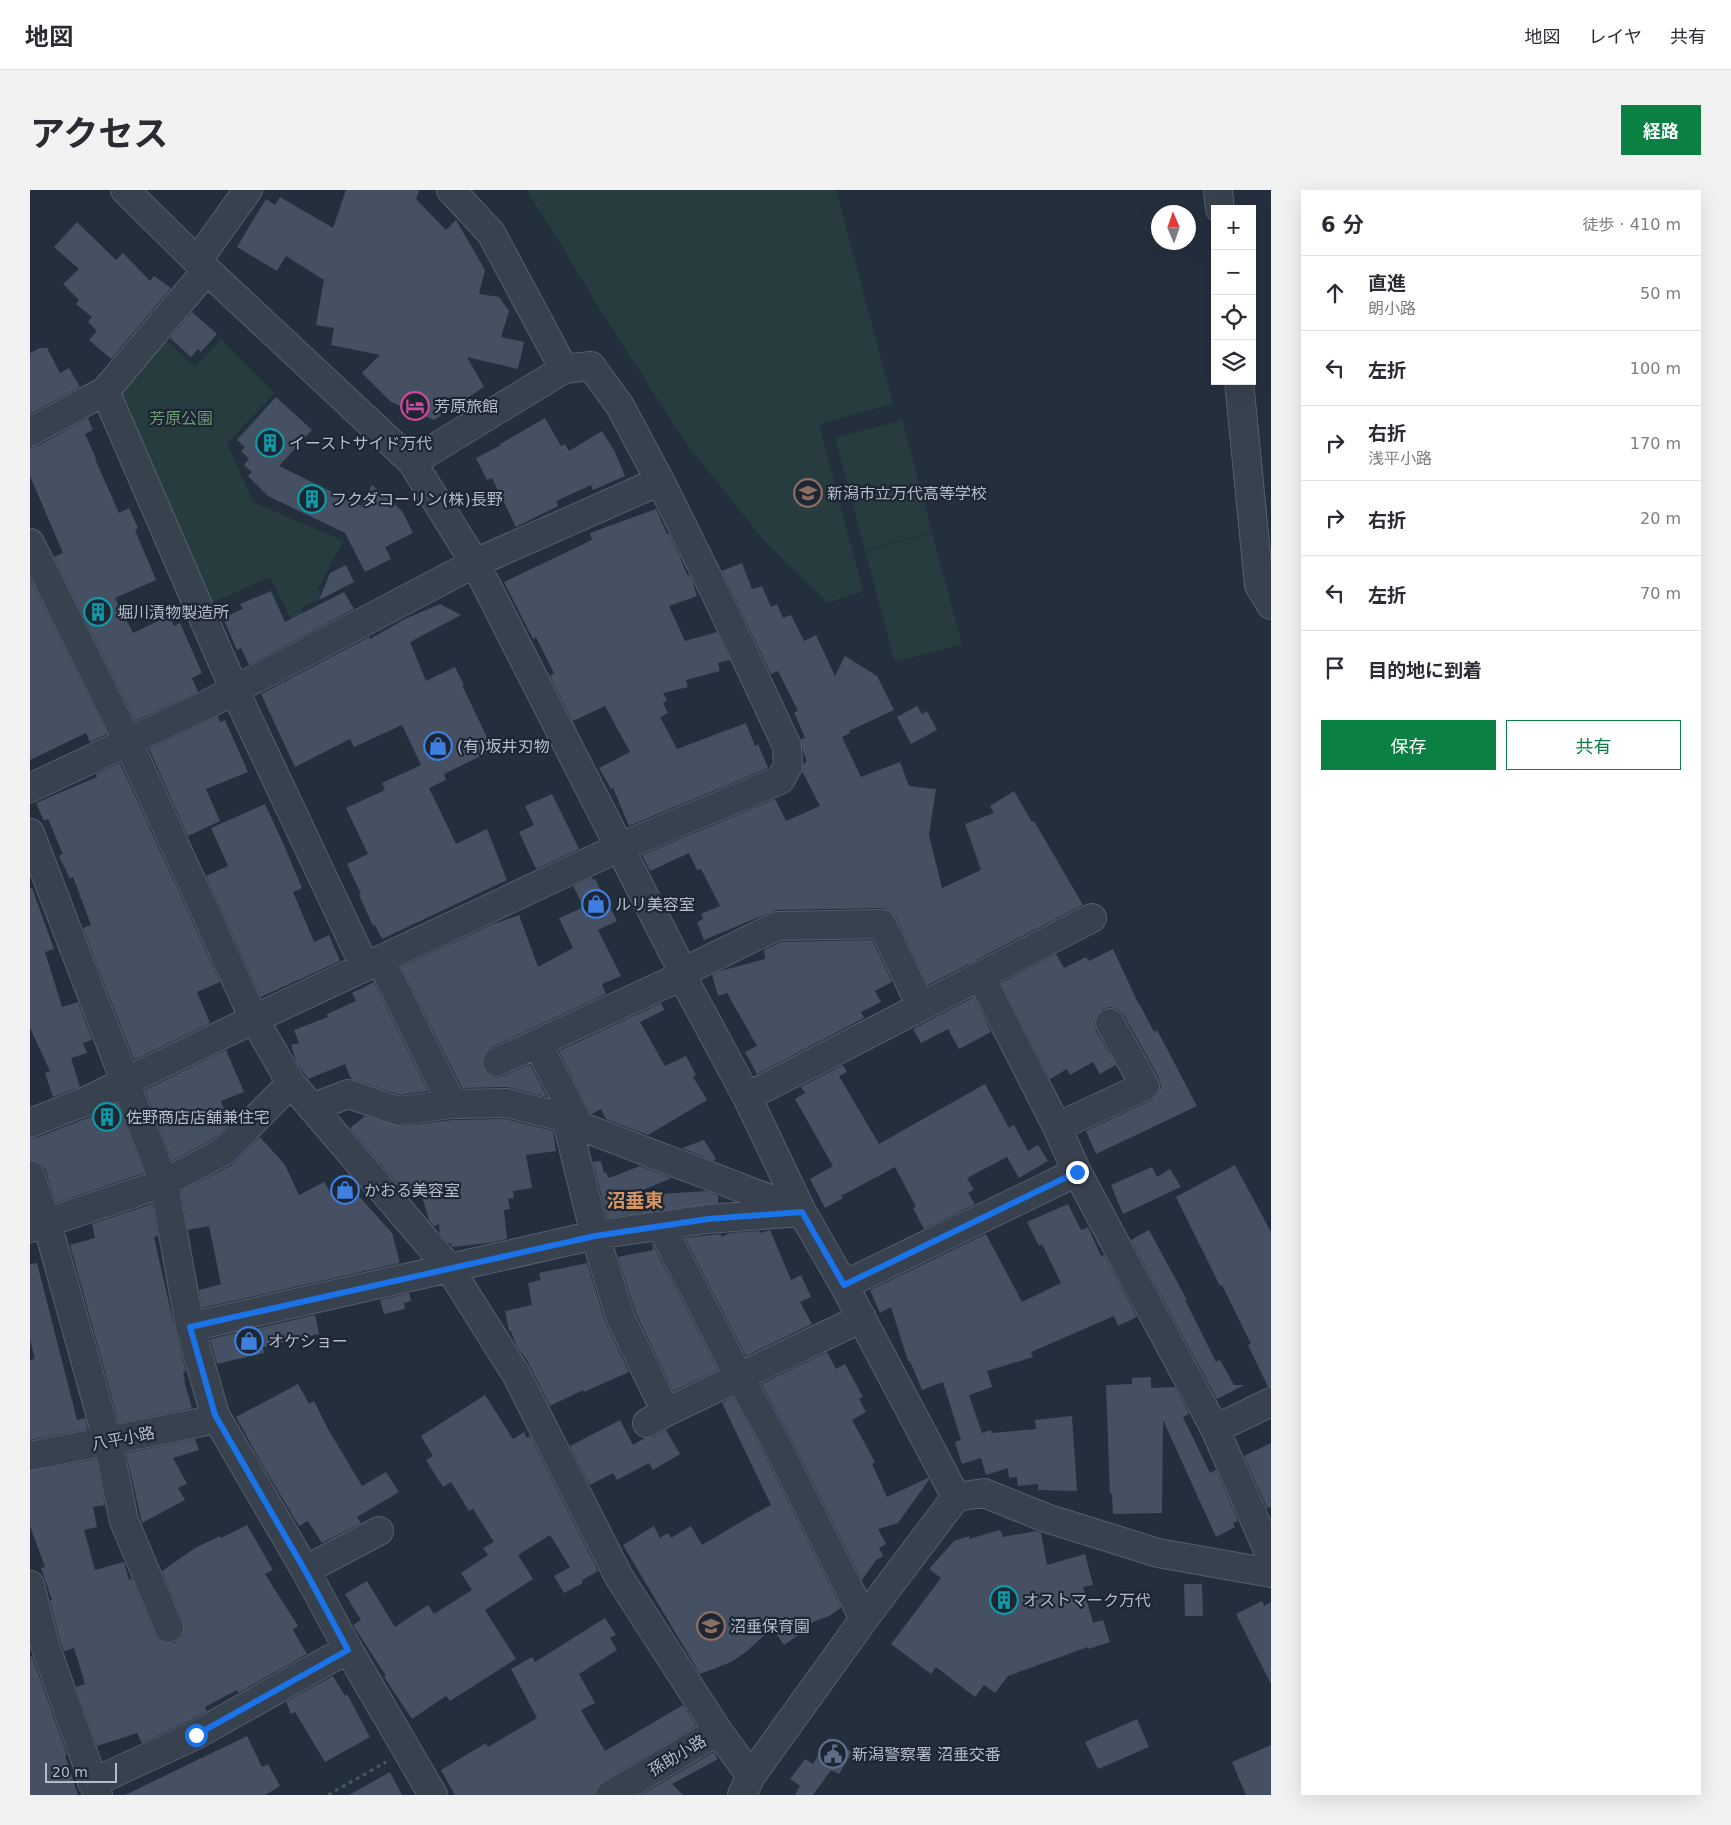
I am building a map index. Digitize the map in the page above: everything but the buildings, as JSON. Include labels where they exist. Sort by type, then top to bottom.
[{"type":"street","points":[[125,190],[202,266],[412,462],[475,563],[682,974],[747,1097],[802,1212],[862,1318],[956,1497]]},
{"type":"street","points":[[30,432],[104,390],[202,266],[248,190]]},
{"type":"street","points":[[451,190],[491,233],[564,369]]},
{"type":"street","points":[[1218,190],[1220,205]]},
{"type":"street","points":[[30,1123],[126,1083],[254,1020],[618,848],[780,780],[788,766],[787,746],[715,592],[660,481],[620,406],[591,366],[564,369],[412,462]]},
{"type":"street","points":[[1239,385],[1259,585],[1271,605]]},
{"type":"street","points":[[104,390],[235,691],[373,964],[452,1104]]},
{"type":"street","points":[[30,788],[235,691],[475,563],[660,481]]},
{"type":"street","points":[[30,543],[128,742],[254,1020],[291,1083],[450,1270],[516,1374],[619,1577],[718,1731],[746,1785],[864,1619],[956,1497],[984,1493],[1046,1518],[1158,1553],[1271,1572]]},
{"type":"street","points":[[30,832],[164,1183],[190,1327],[215,1415],[307,1574],[348,1650],[433,1795]]},
{"type":"street","points":[[747,1097],[1092,918]]},
{"type":"street","points":[[497,1062],[682,974],[777,926],[882,924],[921,1006]]},
{"type":"street","points":[[980,975],[1057,1127],[1077,1172],[1215,1429],[1271,1557]]},
{"type":"street","points":[[1057,1127],[1145,1086],[1110,1023]]},
{"type":"street","points":[[537,1043],[573,1122],[595,1236],[621,1319],[657,1418],[862,1318]]},
{"type":"street","points":[[38,1225],[164,1183],[224,1151],[291,1083]]},
{"type":"street","points":[[312,1108],[348,1094],[399,1112],[452,1104],[507,1103],[573,1122],[802,1212]]},
{"type":"street","points":[[844,1285],[1077,1172]]},
{"type":"street","points":[[30,1175],[38,1225],[108,1442],[124,1521],[169,1628]]},
{"type":"street","points":[[190,1327],[595,1236],[708,1219],[802,1212]]},
{"type":"street","points":[[661,1226],[739,1377],[777,1444],[864,1619]]},
{"type":"street","points":[[1215,1429],[1271,1402]]},
{"type":"street","name":"八平小路","points":[[30,1456],[207,1421],[215,1415]]},
{"type":"street","points":[[307,1574],[313,1566],[379,1531]]},
{"type":"street","points":[[30,1585],[38,1647],[95,1789],[348,1650]]},
{"type":"street","name":"孫助小路","points":[[610,1795],[718,1731]]},
{"type":"path","points":[[328,1795],[408,1750]]},
{"type":"green space","name":"新潟市立万代高等学校","points":[[527,190],[836,190],[893,404],[819,424],[863,591],[828,603],[761,537],[688,446],[615,333]]},
{"type":"green space","name":"芳原公園","points":[[165,339],[195,368],[221,339],[275,393],[227,443],[253,502],[343,541],[318,589],[322,598],[301,608],[312,629],[300,636],[270,577],[211,603],[118,407],[123,392]]},
{"type":"green space","points":[[902,420],[932,532],[865,550],[835,438]]},
{"type":"green space","points":[[932,533],[962,644],[895,662],[865,551]]},
{"type":"place","name":"芳原旅館","points":[[415,406]]},
{"type":"place","name":"イーストサイド万代","points":[[270,443]]},
{"type":"place","name":"新潟市立万代高等学校","points":[[808,493]]},
{"type":"place","name":"フクダコーリン(株)長野","points":[[312,499]]},
{"type":"place","name":"堀川漬物製造所","points":[[98,612]]},
{"type":"place","name":"(有)坂井刃物","points":[[438,746]]},
{"type":"place","name":"ルリ美容室","points":[[596,904]]},
{"type":"place","name":"佐野商店店舗兼住宅","points":[[107,1117]]},
{"type":"place","name":"かおる美容室","points":[[345,1190]]},
{"type":"place","name":"オケショー","points":[[249,1341]]},
{"type":"place","name":"オストマーク万代","points":[[1004,1600]]},
{"type":"place","name":"沼垂保育園","points":[[711,1626]]},
{"type":"place","name":"新潟警察署 沼垂交番","points":[[833,1754]]},
{"type":"district","name":"沼垂東","points":[[635,1200]]},
{"type":"route","points":[[196,1735],[348,1650],[307,1574],[215,1415],[190,1327],[595,1236],[708,1219],[802,1212],[844,1285],[1077,1172]]}]
